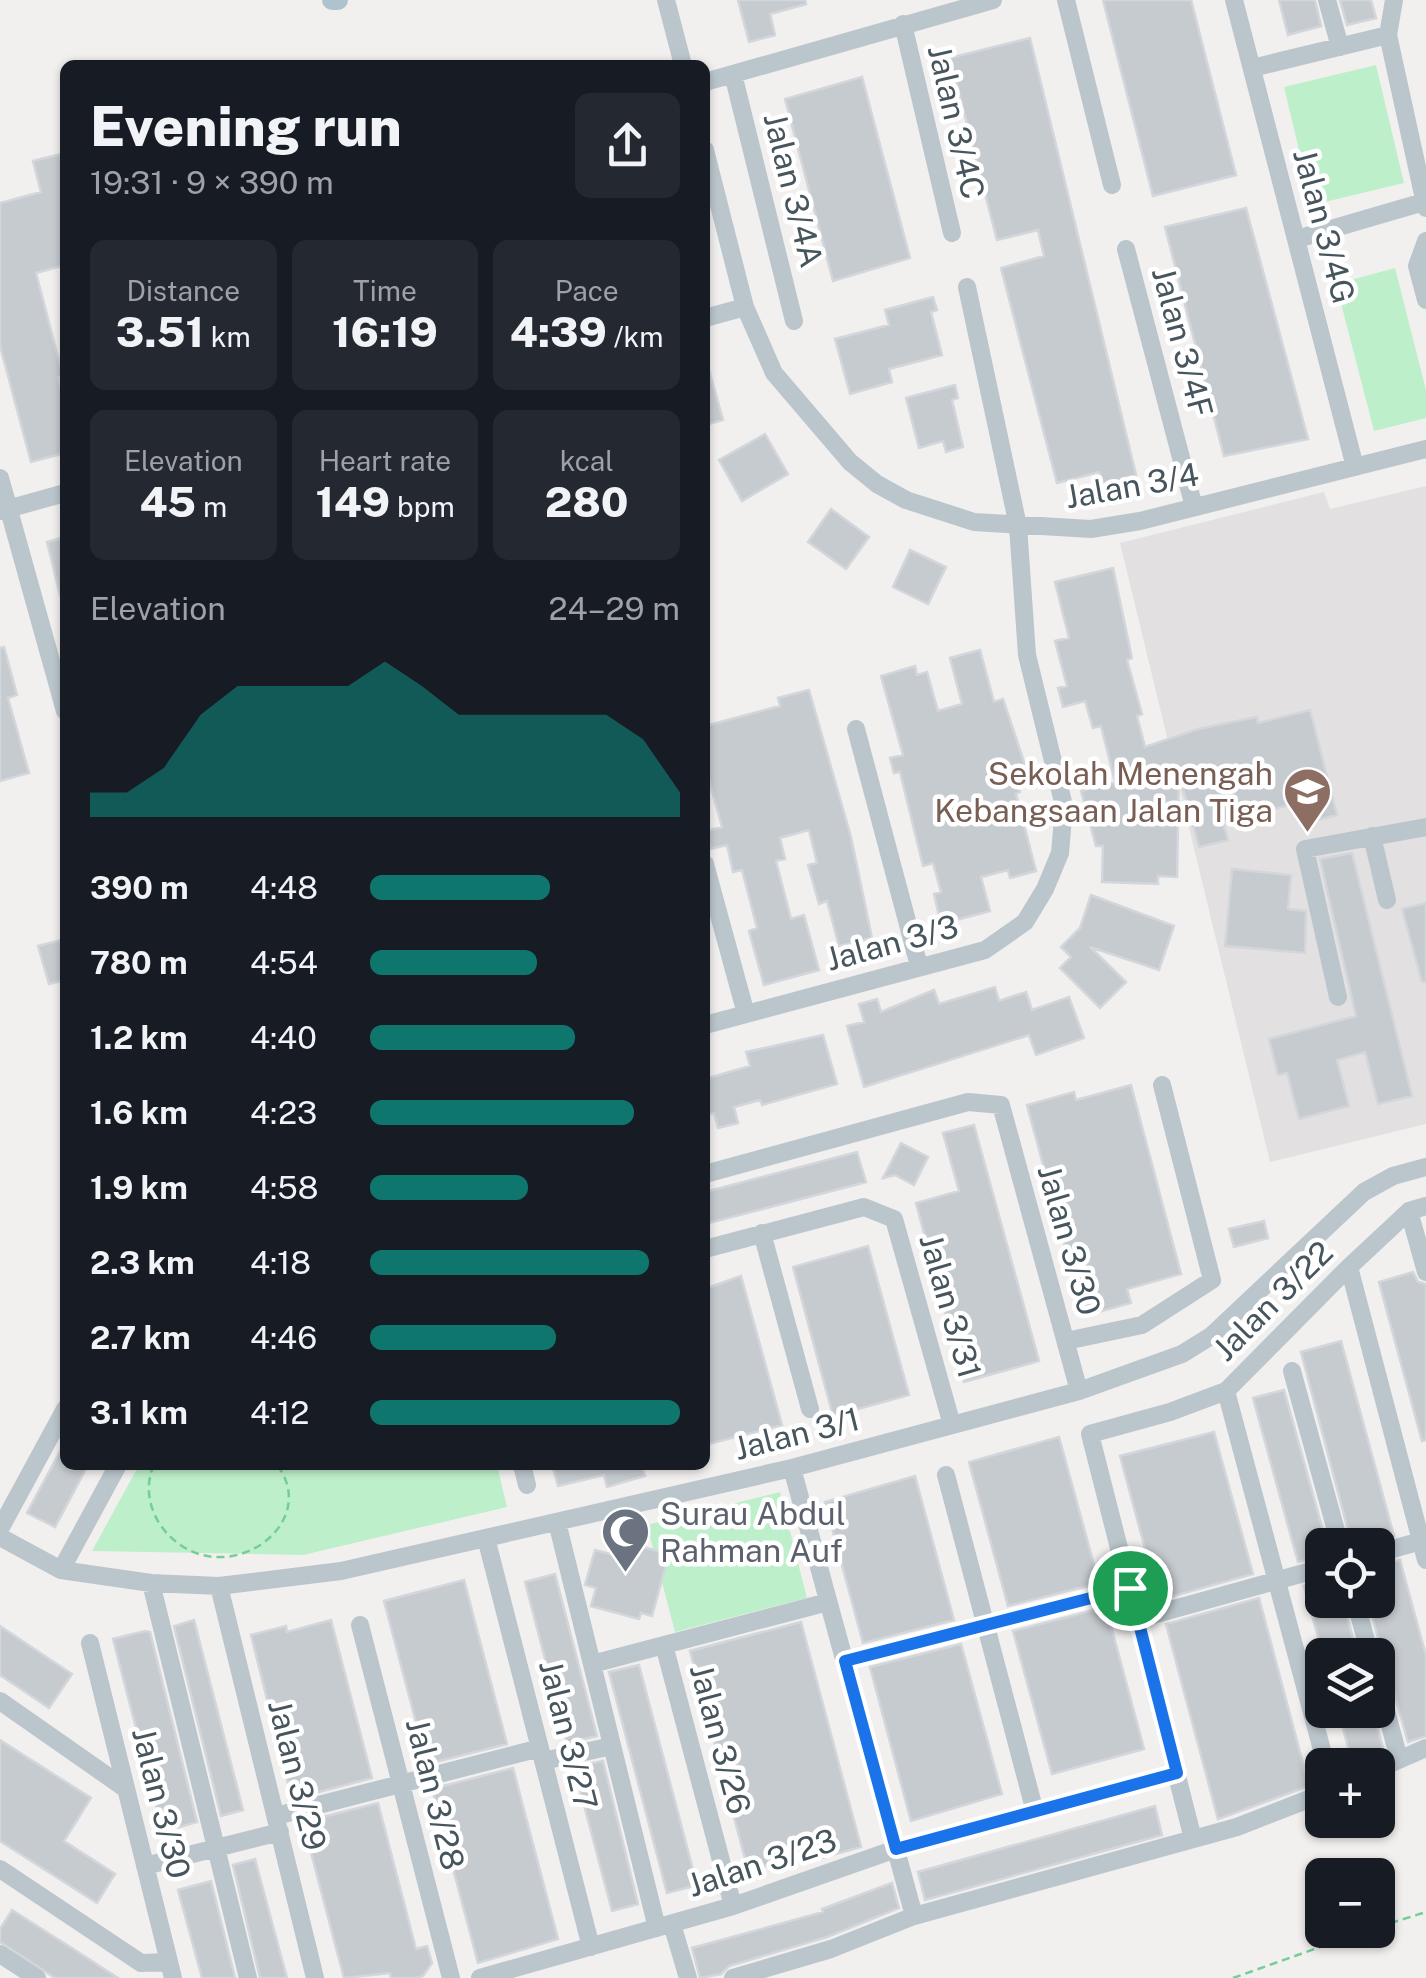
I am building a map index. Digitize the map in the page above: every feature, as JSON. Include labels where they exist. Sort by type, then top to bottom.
[{"type":"street","points":[[666,0],[682,60]]},
{"type":"street","points":[[710,81],[993,0]]},
{"type":"street","points":[[1066,0],[1112,185]]},
{"type":"street","name":"Jalan 3/4G","points":[[1234,0],[1355,467]]},
{"type":"street","points":[[1327,0],[1340,47]]},
{"type":"street","points":[[1296,239],[1425,205],[1388,35],[1394,0]]},
{"type":"street","name":"Jalan 3/4C","points":[[903,24],[952,233]]},
{"type":"street","points":[[1252,68],[1388,35]]},
{"type":"street","name":"Jalan 3/4A","points":[[734,74],[794,321]]},
{"type":"street","name":"Jalan 3/4","points":[[710,170],[745,307],[774,373],[850,462],[877,484],[937,512],[974,522],[1091,530],[1426,450]]},
{"type":"street","points":[[1426,241],[1417,266],[1426,300]]},
{"type":"street","name":"Jalan 3/4F","points":[[1126,249],[1194,508]]},
{"type":"street","name":"Jalan 3/3","points":[[710,1024],[985,950],[1024,922],[1046,890],[1060,853],[1064,806],[1026,655],[1018,526],[967,287]]},
{"type":"street","points":[[710,317],[745,307]]},
{"type":"street","points":[[0,478],[4,510],[60,695]]},
{"type":"street","points":[[4,510],[60,494]]},
{"type":"street","points":[[856,729],[919,966]]},
{"type":"street","points":[[1338,997],[1304,854],[1308,846],[1426,827]]},
{"type":"street","points":[[1372,836],[1387,900]]},
{"type":"street","points":[[710,882],[746,1014]]},
{"type":"street","points":[[1066,1341],[1142,1325],[1212,1280],[1162,1085]]},
{"type":"street","name":"Jalan 3/30","points":[[710,1173],[968,1102],[1001,1106],[1079,1392]]},
{"type":"street","name":"Jalan 3/1","points":[[0,1538],[62,1570],[151,1583],[219,1586],[341,1571],[792,1468],[1079,1392],[1198,1346],[1364,1192],[1393,1176],[1426,1167]]},
{"type":"street","name":"Jalan 3/31","points":[[710,1247],[864,1207],[894,1219],[952,1425]]},
{"type":"street","points":[[1418,1209],[1426,1272]]},
{"type":"street","name":"Jalan 3/22","points":[[1194,1839],[1090,1434],[1170,1412],[1226,1391],[1349,1267],[1418,1209]]},
{"type":"street","points":[[762,1233],[810,1409]]},
{"type":"street","points":[[1349,1267],[1418,1501],[1423,1550],[1395,1552]]},
{"type":"street","points":[[1292,1370],[1335,1528]]},
{"type":"street","points":[[1226,1391],[1322,1748]]},
{"type":"street","points":[[0,1530],[60,1418]]},
{"type":"street","points":[[792,1468],[914,1916]]},
{"type":"street","points":[[62,1570],[115,1470]]},
{"type":"street","points":[[523,1470],[527,1484]]},
{"type":"street","points":[[946,1475],[1036,1812]]},
{"type":"street","points":[[556,1522],[612,1746],[665,1926],[688,1978]]},
{"type":"street","name":"Jalan 3/27","points":[[486,1538],[591,1946]]},
{"type":"street","points":[[1138,1619],[1305,1573]]},
{"type":"street","points":[[151,1583],[248,1978]]},
{"type":"street","name":"Jalan 3/29","points":[[219,1586],[315,1978]]},
{"type":"street","points":[[845,1661],[1130,1588]]},
{"type":"street","points":[[592,1664],[828,1602]]},
{"type":"street","name":"Jalan 3/28","points":[[360,1625],[451,1978]]},
{"type":"street","name":"Jalan 3/30","points":[[90,1643],[171,1970]]},
{"type":"street","name":"Jalan 3/26","points":[[664,1645],[734,1906]]},
{"type":"street","points":[[0,1701],[126,1789]]},
{"type":"street","points":[[1391,1728],[1399,1759]]},
{"type":"street","points":[[146,1866],[215,1849],[401,1784],[542,1755],[612,1746]]},
{"type":"street","points":[[1395,1761],[1426,1748]]},
{"type":"street","name":"Jalan 3/23","points":[[480,1978],[734,1906],[896,1849],[1177,1773]]},
{"type":"street","points":[[733,1978],[830,1948],[914,1916],[1194,1839],[1305,1800]]},
{"type":"street","points":[[0,1869],[140,1963],[171,1970]]},
{"type":"street","points":[[0,1954],[38,1978]]},
{"type":"path","points":[[152,1470],[146,1482],[153,1518],[184,1546],[217,1558],[258,1548],[280,1528],[288,1514],[290,1493],[279,1470]]},
{"type":"path","points":[[1395,1922],[1426,1912]]},
{"type":"path","points":[[1234,1978],[1318,1948]]},
{"type":"shaded area","name":"Sekolah Menengah Kebangsaan Jalan Tiga","points":[[1426,486],[1426,1124],[1270,1162],[1120,543],[1324,492],[1330,509]]},
{"type":"green space","points":[[1376,65],[1404,183],[1312,205],[1284,87]]},
{"type":"green space","points":[[1395,268],[1426,390],[1426,418],[1374,431],[1336,284]]},
{"type":"green space","points":[[136,1470],[498,1470],[507,1507],[303,1555],[92,1551]]},
{"type":"green space","points":[[780,1492],[807,1598],[675,1632],[647,1525]]},
{"type":"building","points":[[738,0],[805,0],[806,4],[770,14],[775,35],[749,42]]},
{"type":"building","points":[[1103,0],[1191,0],[1236,175],[1153,196]]},
{"type":"building","points":[[1279,0],[1315,0],[1321,26],[1288,35]]},
{"type":"building","points":[[1340,0],[1371,0],[1376,18],[1347,25]]},
{"type":"building","points":[[1030,38],[1138,483],[1103,491],[1099,472],[1057,483],[1001,268],[1044,256],[1038,230],[997,240],[950,58]]},
{"type":"building","points":[[862,77],[910,258],[833,281],[785,99]]},
{"type":"building","points":[[60,154],[60,266],[36,273],[60,365],[60,454],[31,462],[0,346],[0,203],[41,192],[33,161]]},
{"type":"building","points":[[1246,208],[1308,439],[1224,456],[1165,227]]},
{"type":"building","points":[[933,297],[937,310],[931,312],[942,355],[889,369],[892,382],[850,394],[835,339],[889,325],[885,310]]},
{"type":"building","points":[[710,374],[723,420],[710,424]]},
{"type":"building","points":[[955,385],[958,398],[952,400],[963,447],[946,452],[943,441],[919,448],[906,398]]},
{"type":"building","points":[[765,434],[788,474],[742,501],[719,460]]},
{"type":"building","points":[[831,509],[869,537],[846,569],[808,542]]},
{"type":"building","points":[[60,538],[60,595],[47,542]]},
{"type":"building","points":[[910,550],[946,567],[928,604],[893,587]]},
{"type":"building","points":[[1113,568],[1145,747],[1198,729],[1257,717],[1258,723],[1310,710],[1337,815],[1306,823],[1301,802],[1223,822],[1228,840],[1199,847],[1179,774],[1177,877],[1158,876],[1158,884],[1102,882],[1103,846],[1096,846],[1081,791],[1115,782],[1101,726],[1093,728],[1085,701],[1063,707],[1058,688],[1067,686],[1055,641],[1069,638],[1055,582]]},
{"type":"building","points":[[4,647],[17,695],[8,698],[29,773],[0,781],[0,648]]},
{"type":"building","points":[[980,650],[994,702],[1003,699],[1028,774],[1015,778],[1020,792],[1016,794],[1036,871],[1010,878],[1008,870],[981,877],[990,911],[941,924],[934,894],[941,892],[933,863],[923,866],[900,772],[894,773],[890,758],[903,755],[881,676],[915,666],[917,675],[927,672],[938,711],[962,704],[950,658]]},
{"type":"building","points":[[809,690],[851,837],[872,938],[839,946],[827,901],[819,904],[808,865],[817,863],[809,830],[780,838],[785,859],[776,861],[791,919],[804,915],[819,970],[764,985],[749,931],[757,928],[742,870],[733,872],[727,845],[710,849],[710,830],[722,827],[710,783],[710,725],[780,706],[778,698]]},
{"type":"building","points":[[1352,853],[1412,1096],[1378,1104],[1365,1052],[1337,1060],[1349,1106],[1299,1119],[1287,1073],[1278,1075],[1269,1039],[1356,1016],[1320,859]]},
{"type":"building","points":[[1232,869],[1291,875],[1288,909],[1306,911],[1305,953],[1225,946]]},
{"type":"building","points":[[1091,895],[1174,926],[1159,970],[1090,947],[1126,982],[1100,1008],[1060,968],[1071,957],[1061,947],[1080,928]]},
{"type":"building","points":[[1426,903],[1426,982],[1422,982],[1402,909]]},
{"type":"building","points":[[60,940],[60,981],[49,984],[38,946]]},
{"type":"building","points":[[995,987],[999,1001],[1026,992],[1032,1010],[1069,997],[1084,1038],[1036,1055],[1029,1035],[864,1087],[847,1026],[864,1022],[859,1004],[877,999],[881,1012],[934,990],[939,1004]]},
{"type":"building","points":[[823,1035],[837,1084],[762,1105],[760,1100],[734,1107],[738,1123],[718,1128],[714,1113],[710,1114],[710,1078],[750,1066],[746,1052]]},
{"type":"building","points":[[1131,1085],[1181,1274],[1127,1289],[1131,1303],[1084,1316],[1027,1105],[1074,1092],[1076,1100]]},
{"type":"building","points":[[974,1125],[1039,1361],[964,1382],[916,1203],[959,1191],[943,1133]]},
{"type":"building","points":[[901,1143],[928,1157],[914,1185],[895,1175],[883,1178]]},
{"type":"building","points":[[857,1152],[866,1182],[710,1223],[710,1191]]},
{"type":"building","points":[[1264,1221],[1268,1238],[1234,1247],[1229,1229]]},
{"type":"building","points":[[868,1246],[909,1395],[833,1416],[793,1267]]},
{"type":"building","points":[[1413,1272],[1418,1282],[1426,1284],[1426,1440],[1422,1441],[1379,1282]]},
{"type":"building","points":[[741,1276],[782,1425],[710,1444],[710,1287]]},
{"type":"building","points":[[1341,1341],[1392,1528],[1348,1528],[1301,1352]]},
{"type":"building","points":[[1284,1390],[1322,1528],[1305,1528],[1305,1560],[1298,1562],[1253,1398]]},
{"type":"building","points":[[1214,1432],[1253,1574],[1159,1600],[1120,1456]]},
{"type":"building","points":[[1059,1437],[1099,1583],[1008,1606],[969,1462]]},
{"type":"building","points":[[60,1451],[60,1470],[85,1470],[55,1527],[27,1513]]},
{"type":"building","points":[[553,1470],[643,1470],[645,1476],[607,1487],[604,1475],[558,1486]]},
{"type":"building","points":[[915,1476],[954,1620],[863,1643],[825,1502]]},
{"type":"building","name":"Surau Abdul Rahman Auf","points":[[618,1540],[669,1554],[652,1616],[641,1613],[639,1619],[591,1606],[596,1588],[585,1585],[595,1550],[614,1555]]},
{"type":"building","points":[[1400,1560],[1426,1656],[1426,1736],[1408,1742],[1395,1696],[1395,1638],[1378,1638],[1373,1618],[1395,1618],[1395,1561]]},
{"type":"building","points":[[555,1574],[597,1736],[567,1743],[525,1582]]},
{"type":"building","points":[[464,1580],[507,1744],[427,1764],[384,1601]]},
{"type":"building","points":[[1259,1598],[1305,1771],[1305,1787],[1218,1819],[1166,1624]]},
{"type":"building","points":[[1106,1607],[1144,1749],[1052,1774],[1013,1631]]},
{"type":"building","points":[[1313,1618],[1348,1618],[1353,1638],[1318,1638]]},
{"type":"building","points":[[194,1620],[243,1810],[221,1816],[174,1626]]},
{"type":"building","points":[[331,1620],[372,1778],[292,1799],[251,1635],[286,1626],[287,1632]]},
{"type":"building","points":[[801,1622],[861,1847],[808,1862],[806,1855],[748,1870],[690,1651]]},
{"type":"building","points":[[0,1626],[72,1674],[49,1708],[0,1675]]},
{"type":"building","points":[[150,1632],[197,1822],[163,1832],[113,1639]]},
{"type":"building","points":[[961,1644],[1002,1794],[911,1821],[870,1667]]},
{"type":"building","points":[[639,1665],[697,1885],[667,1893],[609,1672]]},
{"type":"building","points":[[1343,1728],[1378,1728],[1383,1748],[1348,1748]]},
{"type":"building","points":[[0,1740],[91,1798],[64,1841],[115,1874],[97,1903],[0,1841]]},
{"type":"building","points":[[603,1761],[638,1904],[612,1911],[574,1767]]},
{"type":"building","points":[[513,1768],[558,1939],[478,1963],[432,1789]]},
{"type":"building","points":[[378,1803],[416,1949],[427,1946],[432,1963],[423,1976],[391,1978],[390,1973],[344,1978],[303,1822]]},
{"type":"building","points":[[1155,1806],[1162,1835],[925,1900],[918,1872]]},
{"type":"building","points":[[255,1859],[287,1978],[260,1978],[233,1865]]},
{"type":"building","points":[[211,1881],[235,1978],[202,1978],[178,1890]]},
{"type":"building","points":[[892,1883],[899,1908],[827,1937],[700,1978],[692,1948],[823,1912],[822,1909]]},
{"type":"building","points":[[12,1910],[118,1978],[55,1978],[0,1942],[0,1929]]},
{"type":"place","name":"Sekolah Menengah Kebangsaan Jalan Tiga","points":[[1308,834]]},
{"type":"place","name":"Surau Abdul Rahman Auf","points":[[625,1574]]},
{"type":"route","points":[[1130,1588],[1177,1773],[896,1849],[845,1661],[1130,1588]]}]
